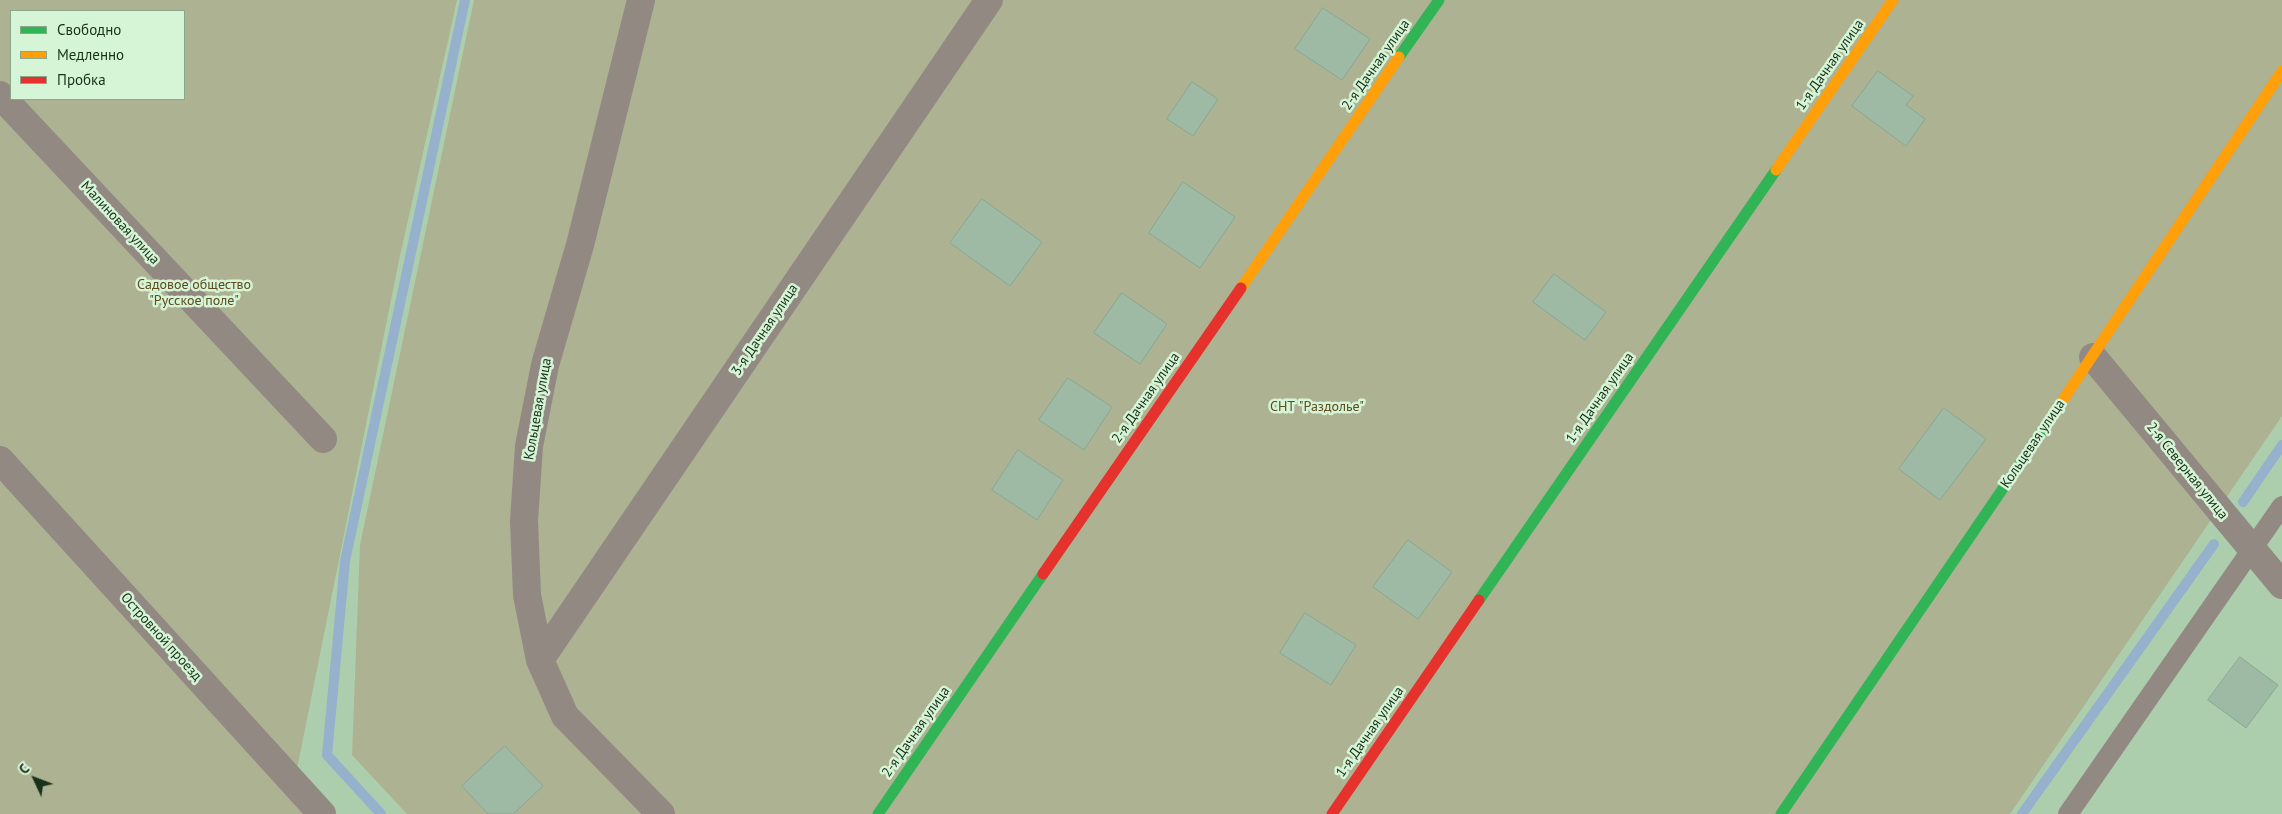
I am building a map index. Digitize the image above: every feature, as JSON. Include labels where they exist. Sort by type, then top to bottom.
[{"type":"street","name":"Кольцевая улица","points":[[641,0],[580,245],[545,365],[529,446],[524,520],[527,595],[540,660],[565,716],[661,814]]},
{"type":"street","name":"3-я Дачная улица","points":[[540,660],[990,0]]},
{"type":"street","name":"2-я Дачная улица","points":[[878,814],[1439,0]]},
{"type":"street","name":"1-я Дачная улица","points":[[1332,814],[1893,0]]},
{"type":"street","name":"Кольцевая улица","points":[[1780,814],[2093,356],[2282,71]]},
{"type":"street","name":"Малиновая улица","points":[[0,95],[323,438]]},
{"type":"street","name":"2-я Северная улица","points":[[2093,356],[2282,585]]},
{"type":"street","name":"Островной проезд","points":[[0,460],[322,814]]},
{"type":"lane","points":[[2068,814],[2282,506]]},
{"type":"green space","name":"Садовое общество \"Русское поле\"","points":[[0,0],[457,0],[398,265],[292,794],[311,814],[0,814]]},
{"type":"green space","name":"СНТ \"Раздолье\"","points":[[474,0],[2282,0],[2282,416],[2010,814],[407,814],[352,755],[360,545]]},
{"type":"building","points":[[1323,8],[1370,39],[1342,80],[1295,49]]},
{"type":"building","points":[[1878,71],[1913,96],[1906,105],[1925,119],[1906,146],[1852,106]]},
{"type":"building","points":[[1192,82],[1218,99],[1193,136],[1167,119]]},
{"type":"building","points":[[1183,182],[1235,217],[1200,268],[1149,233]]},
{"type":"building","points":[[982,199],[1042,242],[1010,286],[950,243]]},
{"type":"building","points":[[1554,274],[1606,312],[1585,340],[1533,302]]},
{"type":"building","points":[[1122,293],[1167,324],[1140,364],[1094,333]]},
{"type":"building","points":[[1068,378],[1112,407],[1084,450],[1039,420]]},
{"type":"building","points":[[1944,408],[1986,439],[1940,500],[1899,469]]},
{"type":"building","points":[[1018,450],[1063,480],[1037,520],[992,490]]},
{"type":"building","points":[[1408,540],[1452,572],[1418,619],[1373,587]]},
{"type":"building","points":[[1305,613],[1356,645],[1331,685],[1280,653]]},
{"type":"building","points":[[2240,657],[2278,685],[2246,728],[2208,700]]},
{"type":"building","points":[[505,746],[543,786],[513,814],[488,814],[462,786]]},
{"type":"waterway","points":[[381,814],[327,755],[345,561],[465,0]]},
{"type":"waterway","points":[[2243,502],[2282,445]]},
{"type":"waterway","points":[[2022,814],[2214,544]]},
{"type":"traffic: fast","points":[[1399,57],[1439,0]]},
{"type":"traffic: fast","points":[[1479,600],[1776,170]]},
{"type":"traffic: fast","points":[[1781,814],[2053,415]]},
{"type":"traffic: fast","points":[[878,814],[1043,574]]},
{"type":"traffic: slow","points":[[1776,170],[1893,0]]},
{"type":"traffic: slow","points":[[1241,288],[1399,57]]},
{"type":"traffic: slow","points":[[2053,415],[2282,71]]},
{"type":"traffic: jam","points":[[1043,574],[1241,288]]},
{"type":"traffic: jam","points":[[1332,814],[1479,600]]}]
